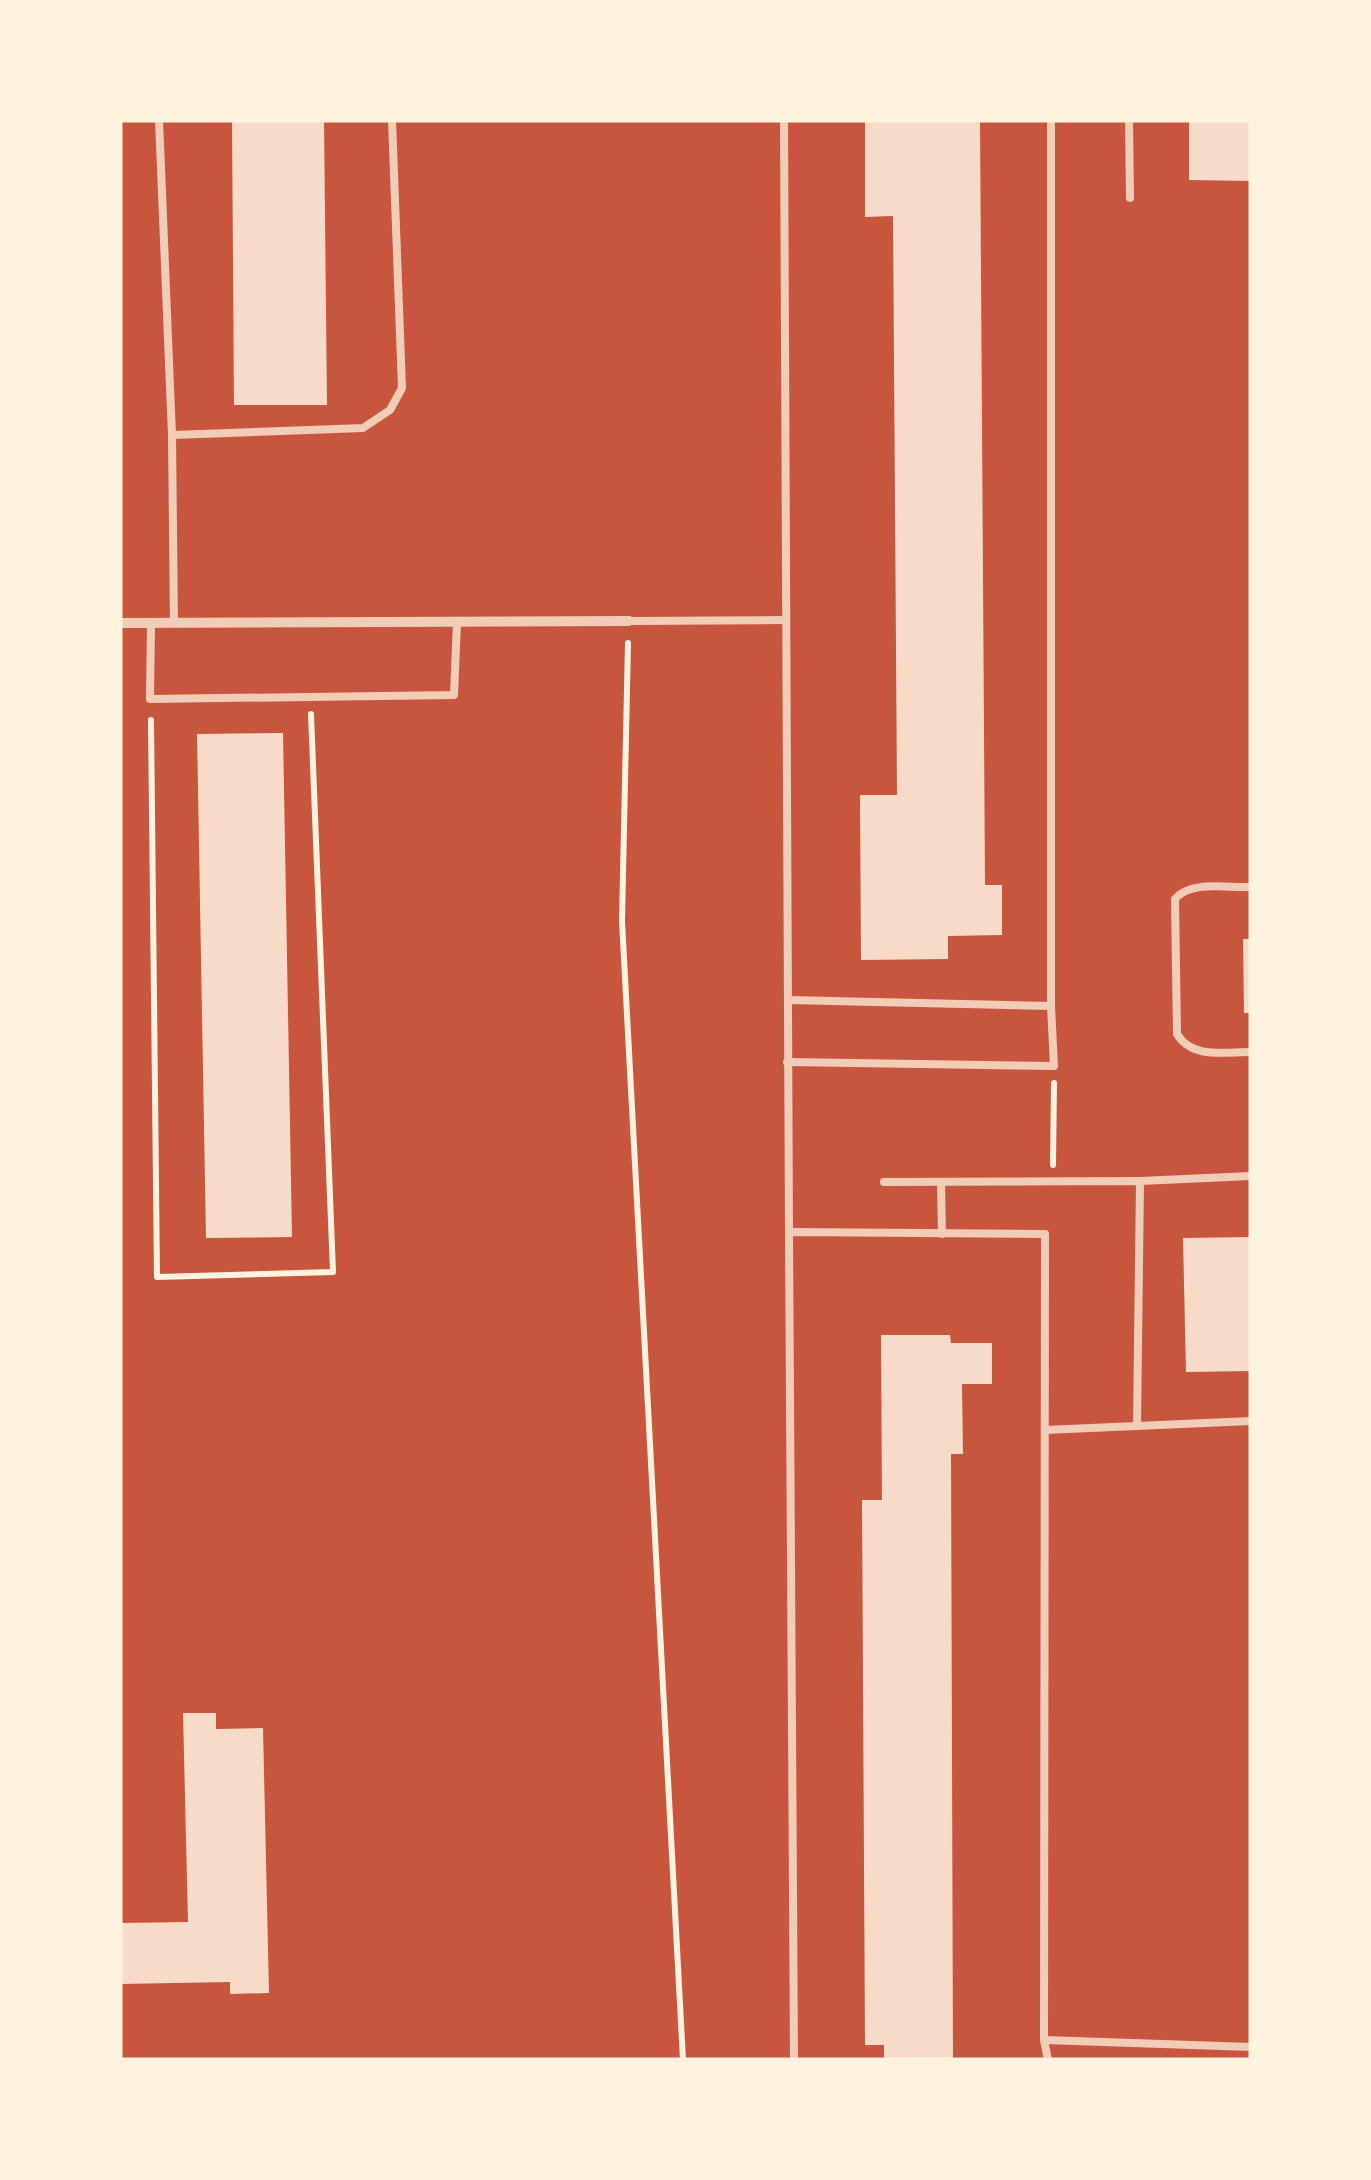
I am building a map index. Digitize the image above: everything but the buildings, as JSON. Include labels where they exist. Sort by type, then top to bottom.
[{"type":"street","points":[[120,623],[629,621]]},
{"type":"lane","points":[[159,120],[172,435],[174,623]]},
{"type":"lane","points":[[172,435],[363,428],[390,410],[402,388],[392,120]]},
{"type":"lane","points":[[784,120],[794,2060]]},
{"type":"lane","points":[[787,1062],[1054,1066],[1052,120]]},
{"type":"lane","points":[[1129,120],[1130,198]]},
{"type":"lane","points":[[629,621],[785,620]]},
{"type":"lane","points":[[151,624],[150,699],[454,695],[457,622]]},
{"type":"lane","points":[[1251,888],[1194,888],[1182,890],[1174,899],[1177,1034],[1185,1047],[1198,1052],[1251,1052]]},
{"type":"lane","points":[[788,1000],[1052,1006]]},
{"type":"lane","points":[[884,1182],[1140,1182],[1251,1176]]},
{"type":"lane","points":[[941,1182],[942,1234]]},
{"type":"lane","points":[[1137,1426],[1140,1182]]},
{"type":"lane","points":[[789,1232],[1045,1234],[1044,2040],[1048,2060]]},
{"type":"lane","points":[[1045,1430],[1251,1422]]},
{"type":"lane","points":[[1044,2040],[1251,2046]]},
{"type":"path","points":[[629,621],[622,920],[683,2060]]},
{"type":"path","points":[[150,699],[157,1277],[333,1272],[311,697]]},
{"type":"path","points":[[1052,1181],[1054,1066]]}]
